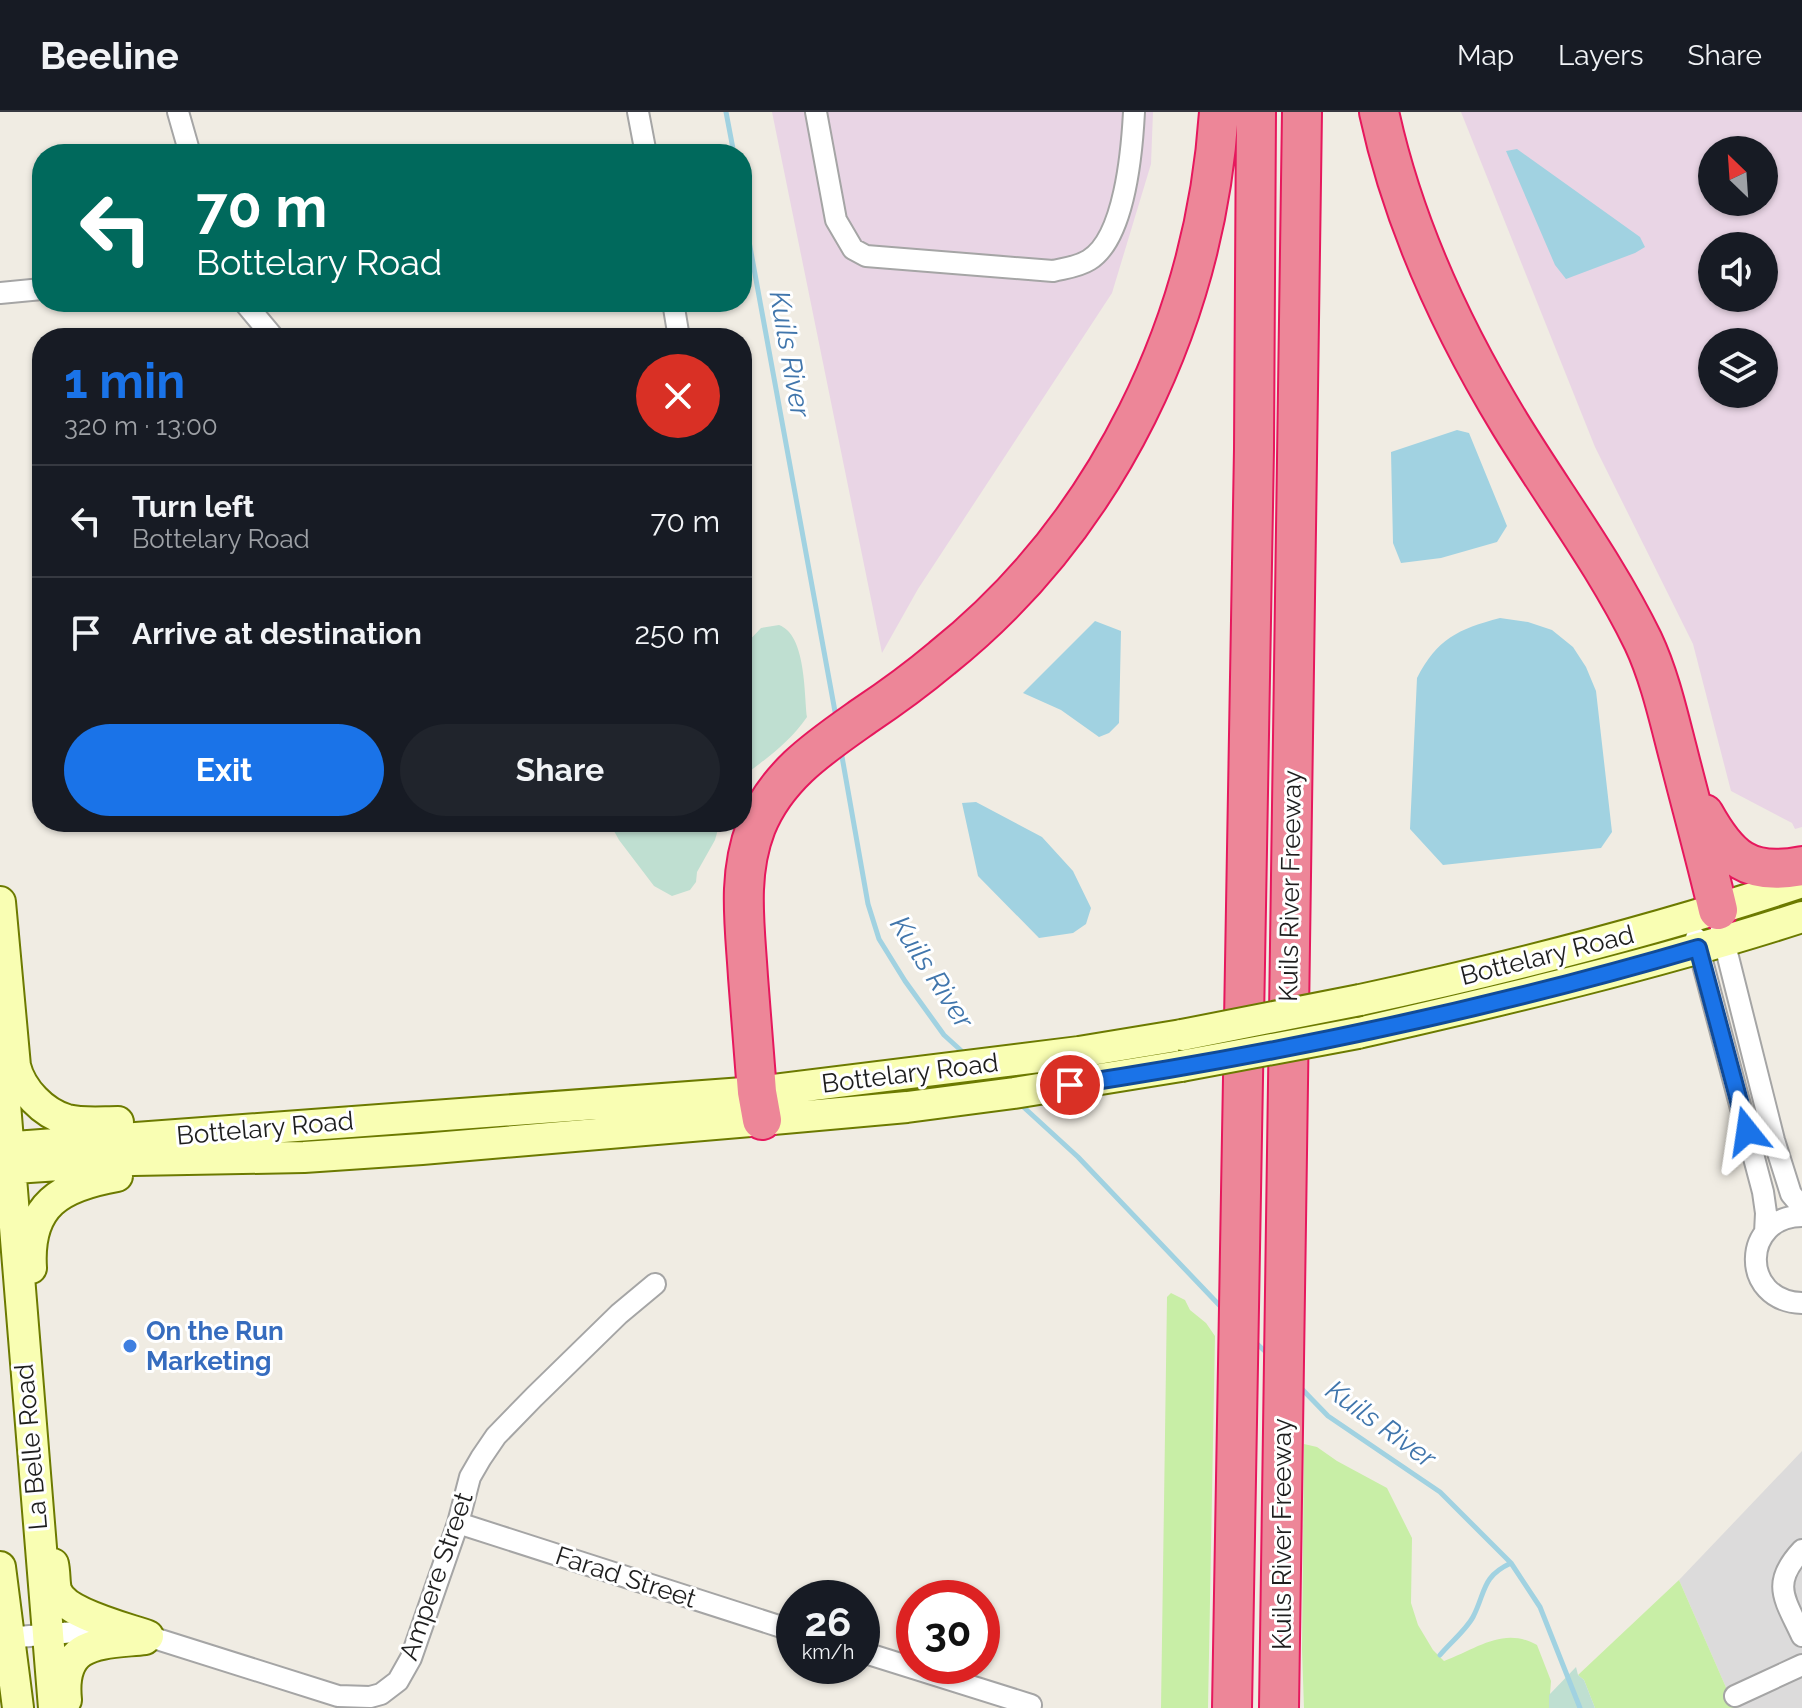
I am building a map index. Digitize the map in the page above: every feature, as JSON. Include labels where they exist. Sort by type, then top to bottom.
[{"type":"highway","points":[[760,1106],[743,898],[745,867],[766,805],[778,787],[814,751],[945,656],[1019,585],[1106,472],[1139,413],[1168,349],[1193,269],[1212,187],[1219,112]]},
{"type":"highway","name":"Kuils River Freeway","points":[[1232,1708],[1256,112]]},
{"type":"highway","name":"Kuils River Freeway","points":[[1279,1708],[1302,112]]},
{"type":"highway","points":[[1379,112],[1402,197],[1420,248],[1464,344],[1644,643],[1685,780],[1707,929]]},
{"type":"highway","points":[[1685,780],[1721,844],[1738,860],[1770,868],[1802,866]]},
{"type":"highway","points":[[1282,1653],[1292,1708]]},
{"type":"main road","name":"Bottelary Road","points":[[760,1106],[907,1107],[1098,1081],[1358,1033],[1509,999],[1707,929],[1802,882]]},
{"type":"main road","points":[[0,902],[15,1066],[30,1095],[58,1116],[69,1120],[169,1123],[221,1145]]},
{"type":"main road","name":"Bottelary Road","points":[[4,1158],[221,1145],[304,1157],[422,1149],[760,1106],[889,1077],[1182,1035],[1360,1000],[1518,964],[1707,929],[1802,917]]},
{"type":"main road","name":"La Belle Road","points":[[0,1042],[4,1158],[22,1324],[54,1708]]},
{"type":"main road","points":[[22,1324],[32,1292],[30,1255],[33,1232],[50,1202],[83,1182],[221,1145]]},
{"type":"main road","points":[[38,1530],[48,1548],[57,1592],[64,1602],[81,1613],[152,1637]]},
{"type":"main road","points":[[0,1567],[18,1708]]},
{"type":"main road","points":[[66,1708],[67,1670],[81,1651],[92,1645],[152,1637]]},
{"type":"street","points":[[178,112],[187,144]]},
{"type":"street","points":[[638,112],[644,144]]},
{"type":"street","points":[[816,112],[836,220],[853,249],[866,256],[1053,271],[1076,267],[1091,260],[1113,228],[1127,184],[1134,112]]},
{"type":"street","points":[[0,293],[32,290]]},
{"type":"street","points":[[252,312],[266,328]]},
{"type":"street","points":[[1707,929],[1791,1194],[1802,1207]]},
{"type":"street","points":[[1707,929],[1763,1192],[1765,1233],[1755,1255],[1760,1279],[1778,1298],[1802,1303]]},
{"type":"street","points":[[1765,1233],[1786,1218],[1802,1216]]},
{"type":"street","name":"Ampere Street","points":[[8,1638],[110,1630],[152,1637],[338,1696],[353,1698],[381,1694],[398,1681],[411,1658],[458,1523],[470,1477],[496,1436],[619,1314],[655,1284]]},
{"type":"street","name":"Farad Street","points":[[458,1523],[776,1625]]},
{"type":"street","points":[[1802,1550],[1786,1568],[1782,1589],[1802,1636]]},
{"type":"street","points":[[880,1658],[1031,1705]]},
{"type":"street","points":[[1735,1696],[1802,1665]]},
{"type":"shaded area","points":[[772,112],[1153,112],[1151,164],[1112,293],[918,589],[882,653]]},
{"type":"shaded area","points":[[1461,112],[1802,112],[1802,827],[1795,829],[1792,823],[1731,791],[1693,644],[1595,447]]},
{"type":"shaded area","points":[[1802,1451],[1802,1708],[1735,1708],[1679,1580]]},
{"type":"green space","points":[[779,625],[794,640],[802,665],[807,717],[785,742],[752,770],[752,637],[761,628]]},
{"type":"green space","points":[[615,832],[717,832],[697,872],[696,882],[690,890],[672,896],[654,886]]},
{"type":"green space","points":[[1171,1293],[1185,1300],[1190,1310],[1206,1323],[1215,1336],[1208,1708],[1161,1708],[1167,1297]]},
{"type":"green space","points":[[1304,1444],[1317,1447],[1387,1488],[1412,1538],[1411,1603],[1418,1625],[1433,1650],[1444,1661],[1501,1639],[1525,1640],[1537,1645],[1551,1681],[1549,1708],[1304,1708]]},
{"type":"green space","points":[[1679,1580],[1735,1708],[1595,1708],[1584,1680],[1578,1675]]},
{"type":"green space","points":[[1576,1667],[1595,1708],[1549,1708],[1549,1695]]},
{"type":"water","points":[[1517,149],[1640,237],[1645,247],[1566,279],[1555,265],[1506,151]]},
{"type":"water","points":[[1457,430],[1469,433],[1507,526],[1497,542],[1441,558],[1401,563],[1393,543],[1391,452]]},
{"type":"water","points":[[1500,618],[1552,630],[1573,647],[1586,667],[1596,691],[1612,832],[1601,848],[1443,865],[1410,829],[1417,678],[1432,654],[1450,638]]},
{"type":"water","points":[[1095,621],[1121,631],[1119,723],[1109,733],[1099,737],[1061,710],[1023,693]]},
{"type":"water","points":[[976,802],[1042,837],[1073,871],[1091,908],[1086,924],[1073,933],[1039,938],[978,876],[962,803]]},
{"type":"waterway","name":"Kuils River","points":[[726,112],[732,144]]},
{"type":"waterway","name":"Kuils River","points":[[752,258],[836,717]]},
{"type":"waterway","name":"Kuils River","points":[[841,751],[868,904],[879,939],[944,1035],[966,1055]]},
{"type":"waterway","name":"Kuils River","points":[[1018,1102],[1078,1157],[1222,1308]]},
{"type":"waterway","name":"Kuils River","points":[[1254,1341],[1270,1356]]},
{"type":"waterway","name":"Kuils River","points":[[1299,1386],[1328,1416],[1440,1492],[1511,1563],[1540,1607],[1580,1708]]},
{"type":"waterway","points":[[1440,1655],[1470,1622],[1489,1580],[1511,1563]]},
{"type":"place","name":"On the Run Marketing","points":[[130,1346]]},
{"type":"route","points":[[1070,1085],[1358,1033],[1509,999],[1698,948],[1747,1131]]}]
